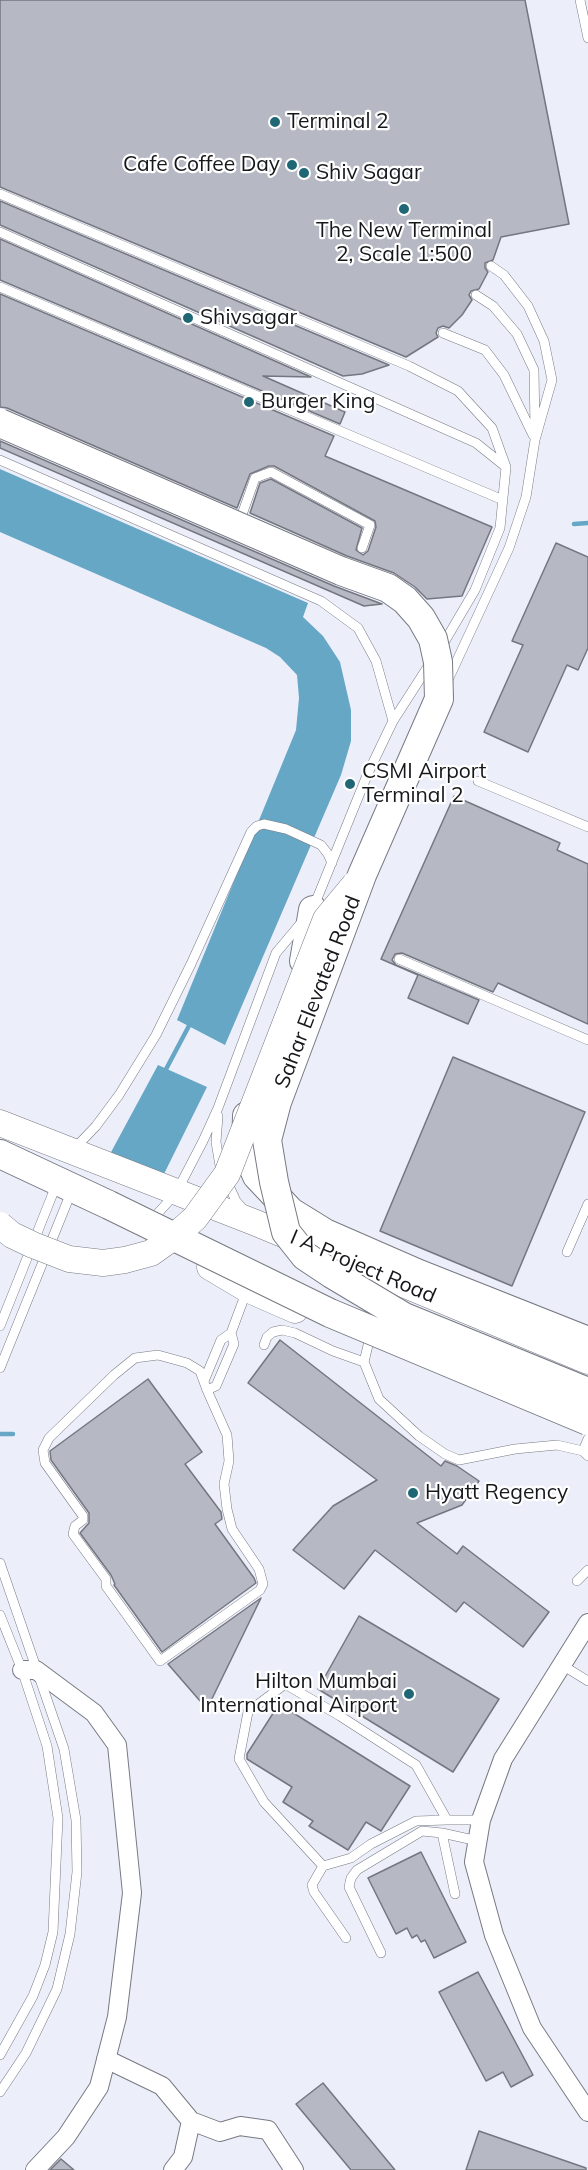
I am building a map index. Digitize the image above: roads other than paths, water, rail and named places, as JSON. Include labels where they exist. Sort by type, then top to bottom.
[{"type":"main road","points":[[0,423],[341,571],[388,588],[405,600],[421,618],[432,639],[438,662],[439,699]]},
{"type":"main road","name":"Sahar Elevated Road","points":[[439,699],[362,875],[277,1102],[267,1140],[274,1182],[286,1232],[305,1256],[404,1317],[588,1392]]},
{"type":"main road","points":[[0,1225],[12,1235],[69,1259],[103,1263],[125,1260],[151,1252],[175,1236],[195,1218],[227,1174],[326,920],[362,875]]},
{"type":"main road","points":[[313,910],[303,965],[259,1069],[248,1103],[246,1151],[256,1176],[291,1212],[325,1233],[419,1275],[588,1341]]},
{"type":"main road","points":[[0,1122],[256,1223]]},
{"type":"main road","points":[[0,1154],[110,1205],[330,1313],[588,1421]]},
{"type":"main road","points":[[0,1164],[143,1226],[247,1289],[367,1352],[459,1382],[586,1447]]},
{"type":"main road","name":"I A Project Road","points":[[256,1223],[588,1361]]},
{"type":"street","points":[[588,1623],[503,1759],[481,1820],[474,1862],[494,1935],[532,2028],[588,2112]]},
{"type":"street","points":[[29,1670],[94,1713],[117,1744],[132,1893],[117,2016],[99,2087],[66,2137],[35,2170]]},
{"type":"street","points":[[106,2059],[162,2086],[191,2121],[220,2132],[240,2126],[268,2130],[294,2170]]},
{"type":"street","points":[[173,2170],[183,2157],[191,2121]]},
{"type":"lane","points":[[580,0],[588,38]]},
{"type":"lane","points":[[0,194],[409,366],[458,391],[492,428],[506,467],[500,528],[475,590],[456,626],[393,721],[368,773],[313,910],[276,953],[218,1108],[176,1193],[143,1226]]},
{"type":"lane","points":[[0,232],[476,443],[506,467]]},
{"type":"lane","points":[[491,266],[504,275],[528,306],[544,341],[552,380],[536,440]]},
{"type":"lane","points":[[0,287],[503,500]]},
{"type":"lane","points":[[476,295],[493,306],[517,334],[534,370],[536,440]]},
{"type":"lane","points":[[443,333],[485,350],[504,375],[536,440]]},
{"type":"lane","name":"Sahar Elevated Road","points":[[439,699],[509,548],[526,497],[536,440]]},
{"type":"lane","points":[[0,460],[321,601],[358,628],[376,661],[393,721]]},
{"type":"lane","points":[[239,526],[255,478],[271,472],[370,525],[362,548]]},
{"type":"lane","points":[[478,781],[588,827]]},
{"type":"lane","points":[[72,1151],[96,1126],[119,1095],[156,1035],[251,831],[259,825],[286,828],[321,845],[332,863]]},
{"type":"lane","points":[[399,959],[588,1040]]},
{"type":"lane","name":"I A Project Road","points":[[218,1108],[216,1142],[220,1166],[236,1201],[256,1223]]},
{"type":"lane","points":[[0,1326],[62,1192]]},
{"type":"lane","points":[[0,1368],[62,1192]]},
{"type":"lane","points":[[567,1252],[588,1204]]},
{"type":"lane","points":[[205,1385],[200,1371],[187,1363],[158,1355],[135,1358],[114,1375],[49,1438],[42,1454],[45,1462],[83,1516],[83,1520],[75,1526],[73,1534],[106,1579],[106,1586],[160,1660],[260,1590],[263,1584],[259,1569],[232,1529],[226,1509],[224,1484],[229,1461],[228,1435],[205,1385],[221,1340],[231,1333],[247,1289]]},
{"type":"lane","points":[[264,1345],[267,1337],[273,1332],[282,1330],[295,1333],[333,1351],[367,1352],[379,1399],[419,1436],[445,1454],[459,1460],[515,1449],[557,1445],[586,1447],[588,1439]]},
{"type":"lane","points":[[205,1385],[216,1386],[234,1344],[231,1333]]},
{"type":"lane","points":[[0,1563],[47,1746],[58,1818],[53,1932],[33,1996],[0,2055]]},
{"type":"lane","points":[[577,1581],[588,1570]]},
{"type":"lane","points":[[0,1594],[8,1588]]},
{"type":"lane","points":[[0,1616],[29,1670],[64,1749],[76,1820],[77,1872],[70,1934],[57,1989],[26,2053],[0,2092]]},
{"type":"lane","points":[[562,1665],[588,1682]]},
{"type":"lane","points":[[323,1866],[293,1837],[264,1803],[239,1759],[248,1712],[285,1684],[416,1765],[447,1820]]},
{"type":"lane","points":[[346,1938],[314,1892],[312,1885],[323,1866],[351,1858],[371,1844],[417,1821],[481,1820]]},
{"type":"lane","points":[[381,1953],[349,1887],[351,1878],[357,1870],[422,1831],[478,1841]]},
{"type":"lane","points":[[442,1833],[455,1894]]},
{"type":"lane","points":[[38,1983],[57,1989]]},
{"type":"water","points":[[0,469],[308,603],[303,617],[323,636],[340,662],[351,710],[351,741],[341,775],[225,1045],[177,1020],[296,730],[299,698],[297,675],[280,657],[266,648],[0,532]]},
{"type":"water","points":[[158,1065],[207,1087],[162,1178],[110,1154]]},
{"type":"waterway","points":[[574,524],[588,523]]},
{"type":"waterway","points":[[164,1073],[191,1022]]},
{"type":"waterway","points":[[0,1434],[13,1434]]},
{"type":"place","name":"Terminal 2","points":[[275,122]]},
{"type":"place","name":"Cafe Coffee Day","points":[[292,165]]},
{"type":"place","name":"Shiv Sagar","points":[[304,173]]},
{"type":"place","name":"The New Terminal 2, Scale 1:500","points":[[404,209]]},
{"type":"place","name":"Shivsagar","points":[[188,318]]},
{"type":"place","name":"Burger King","points":[[249,402]]},
{"type":"place","name":"CSMI Airport Terminal 2","points":[[350,784]]},
{"type":"place","name":"Hyatt Regency","points":[[413,1493]]},
{"type":"place","name":"Hilton Mumbai International Airport","points":[[409,1694]]}]
